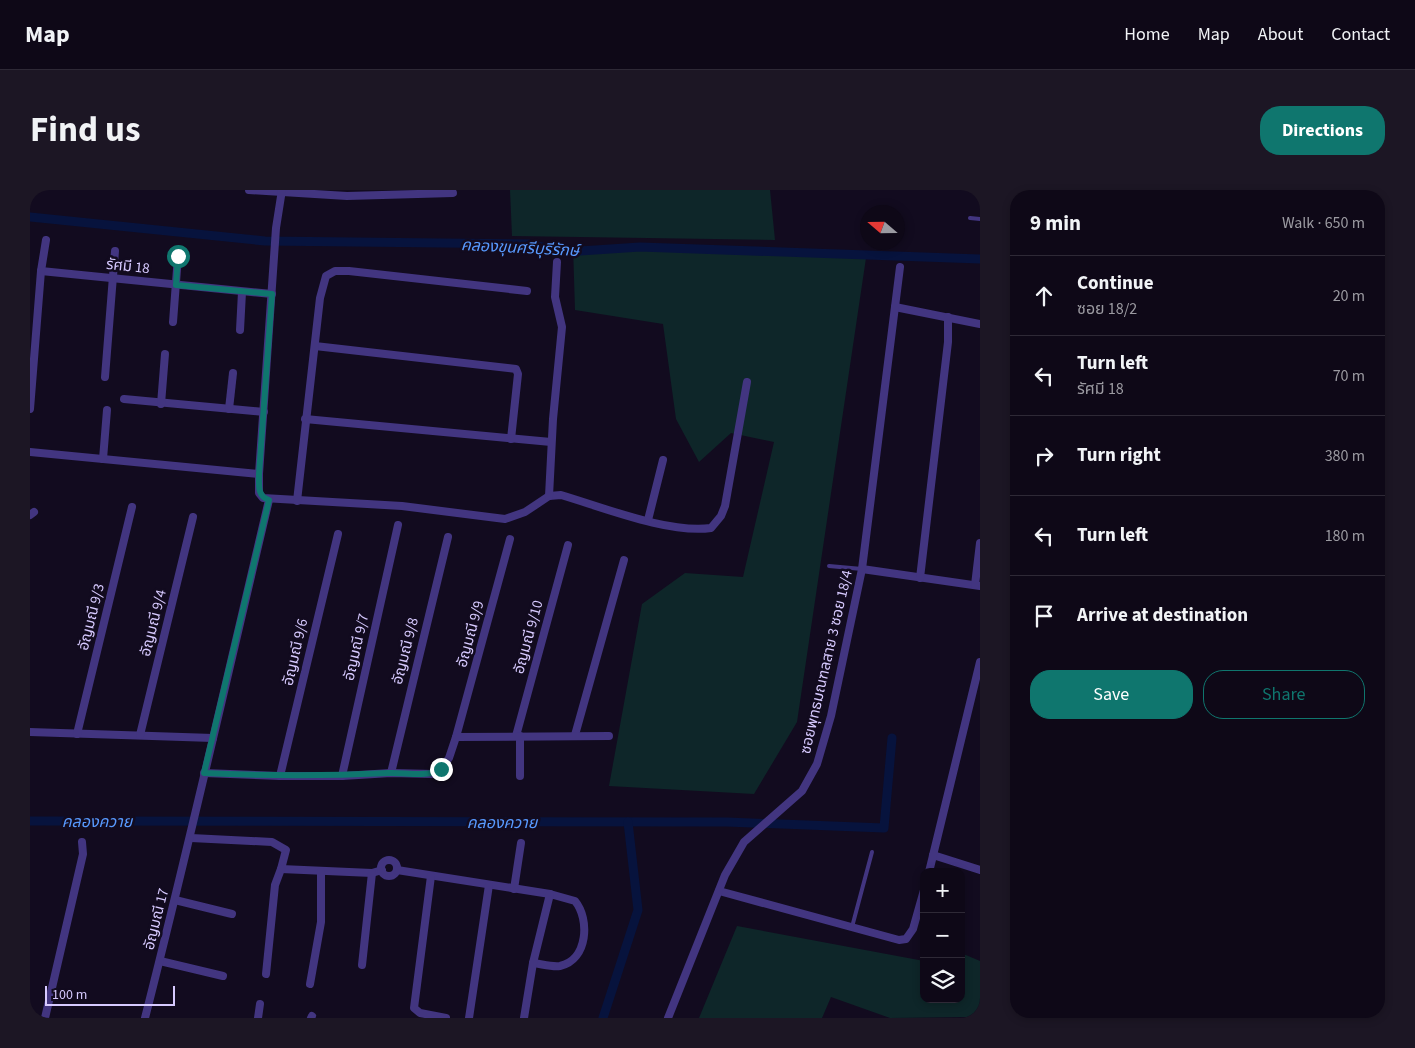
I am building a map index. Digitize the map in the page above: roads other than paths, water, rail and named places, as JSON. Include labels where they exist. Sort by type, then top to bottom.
[{"type":"street","points":[[249,190],[347,193],[453,193]]},
{"type":"street","points":[[282,192],[276,228],[259,474],[259,493],[263,498],[269,500],[402,506],[505,519],[525,512],[549,496],[561,495],[648,520],[700,530],[711,528],[716,523],[725,506],[747,382]]},
{"type":"street","points":[[30,409],[41,271],[46,240]]},
{"type":"street","points":[[105,377],[115,251]]},
{"type":"street","points":[[173,322],[178,256]]},
{"type":"street","points":[[549,496],[551,442],[562,327],[555,298],[557,262]]},
{"type":"street","name":"ซอยพุทธมณฑลสาย 3 ซอย 18/4","points":[[668,1018],[719,892],[734,860],[752,833],[802,791],[817,764],[831,716],[862,569],[900,268]]},
{"type":"street","name":"รัศมี 18","points":[[41,271],[272,294]]},
{"type":"street","points":[[297,501],[323,281],[326,276],[335,272],[349,271],[527,291]]},
{"type":"street","points":[[240,330],[242,292]]},
{"type":"street","points":[[895,307],[980,324]]},
{"type":"street","points":[[920,578],[948,342],[948,317]]},
{"type":"street","points":[[315,346],[516,369],[518,374],[511,439]]},
{"type":"street","points":[[161,404],[165,354]]},
{"type":"street","points":[[229,410],[233,373]]},
{"type":"street","points":[[124,399],[161,404],[264,412]]},
{"type":"street","points":[[103,459],[107,410]]},
{"type":"street","points":[[306,419],[551,442]]},
{"type":"street","points":[[30,452],[259,474]]},
{"type":"street","points":[[648,520],[664,460]]},
{"type":"street","name":"อัญมณี 17","points":[[145,1018],[191,838],[203,776],[269,500]]},
{"type":"street","name":"อัญมณี 9/3","points":[[77,734],[132,507]]},
{"type":"street","name":"อัญมณี 9/4","points":[[140,735],[193,517]]},
{"type":"street","name":"อัญมณี 9/7","points":[[342,776],[398,525]]},
{"type":"street","name":"อัญมณี 9/6","points":[[280,776],[338,534]]},
{"type":"street","name":"อัญมณี 9/8","points":[[391,773],[448,537]]},
{"type":"street","name":"อัญมณี 9/9","points":[[203,776],[433,774],[441,769],[449,758],[456,737],[510,539]]},
{"type":"street","points":[[862,569],[977,586],[980,543]]},
{"type":"street","name":"อัญมณี 9/10","points":[[520,776],[518,736],[568,545]]},
{"type":"street","points":[[575,735],[624,560]]},
{"type":"street","points":[[930,868],[980,662]]},
{"type":"street","points":[[33,732],[213,738]]},
{"type":"street","points":[[456,737],[609,736]]},
{"type":"street","points":[[191,838],[272,842],[286,850],[275,885],[266,974]]},
{"type":"street","points":[[45,1018],[83,854],[82,842]]},
{"type":"street","points":[[514,889],[521,843]]},
{"type":"street","points":[[933,855],[980,870]]},
{"type":"street","points":[[382,870],[384,862],[389,860],[396,863],[397,870]]},
{"type":"street","points":[[281,869],[372,873],[382,870]]},
{"type":"street","points":[[382,870],[384,874],[390,876],[397,870]]},
{"type":"street","points":[[397,870],[550,894],[576,901],[584,918],[584,937],[579,951],[561,966],[533,963]]},
{"type":"street","points":[[310,984],[321,922],[321,872]]},
{"type":"street","points":[[362,965],[372,873]]},
{"type":"street","points":[[431,876],[414,1008],[420,1013],[446,1018]]},
{"type":"street","points":[[470,1018],[489,885]]},
{"type":"street","points":[[719,892],[899,940],[906,939],[913,930],[920,905]]},
{"type":"street","points":[[524,1018],[533,963],[550,894]]},
{"type":"street","points":[[175,900],[232,914]]},
{"type":"street","points":[[160,961],[223,976]]},
{"type":"street","points":[[258,1018],[260,1004]]},
{"type":"lane","points":[[970,218],[980,219]]},
{"type":"lane","points":[[829,566],[862,569]]},
{"type":"lane","points":[[852,927],[872,852]]},
{"type":"waterway","name":"คลองขุนศรีบุรีรักษ์","points":[[30,217],[265,241],[528,244],[565,252],[640,247],[980,259]]},
{"type":"waterway","name":"คลองควาย","points":[[30,821],[727,822],[884,828],[892,738]]},
{"type":"waterway","points":[[603,1018],[638,910],[628,822]]}]
